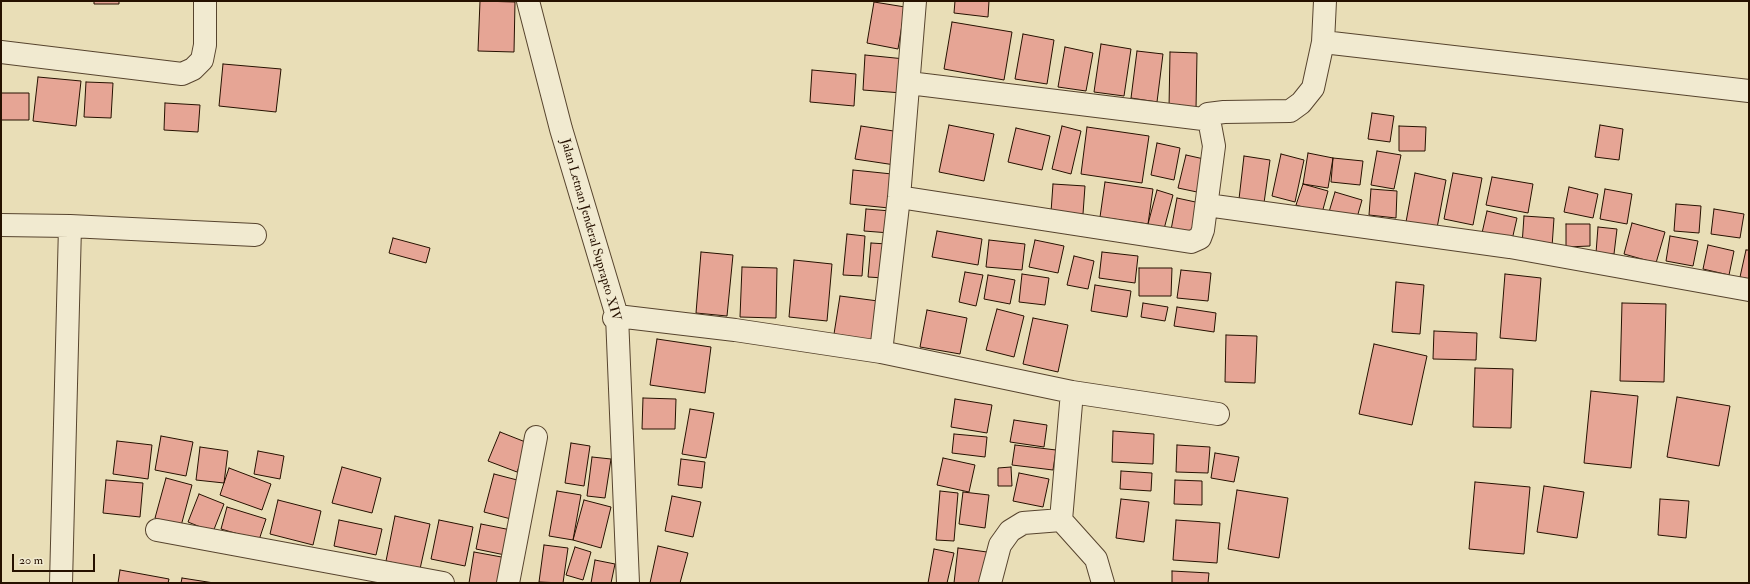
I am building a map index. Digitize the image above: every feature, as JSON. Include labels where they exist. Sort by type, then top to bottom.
[{"type":"street","points":[[1,52],[182,74],[193,69],[202,60],[205,45],[205,1]]},
{"type":"street","name":"Jalan Letnan Jenderal Suprapto XIV","points":[[528,1],[561,129],[616,317],[628,583]]},
{"type":"street","points":[[881,352],[899,197],[915,1]]},
{"type":"street","points":[[909,83],[1203,119],[1208,114],[1224,112],[1290,111],[1301,103],[1313,88],[1323,42],[1325,1]]},
{"type":"street","points":[[1323,42],[1749,92]]},
{"type":"street","points":[[899,197],[1191,242],[1200,238],[1203,230],[1207,205],[1214,146],[1208,114]]},
{"type":"street","points":[[1207,205],[1510,248],[1749,290]]},
{"type":"street","points":[[1,225],[70,226],[255,235]]},
{"type":"street","points":[[61,583],[70,226]]},
{"type":"street","points":[[616,317],[735,330],[881,352],[1072,392],[1218,414]]},
{"type":"street","points":[[1072,392],[1061,520],[1096,559],[1103,583]]},
{"type":"street","points":[[508,583],[536,436]]},
{"type":"street","points":[[990,583],[992,570],[1000,545],[1010,531],[1023,524],[1061,520]]},
{"type":"street","points":[[157,530],[443,583]]},
{"type":"building","points":[[94,1],[119,1],[119,4],[94,4]]},
{"type":"building","points":[[480,1],[515,2],[514,52],[478,51]]},
{"type":"building","points":[[955,1],[989,1],[988,17],[954,13]]},
{"type":"building","points":[[874,2],[905,7],[898,49],[867,43]]},
{"type":"building","points":[[952,22],[1012,32],[1004,80],[944,69]]},
{"type":"building","points":[[1023,34],[1054,40],[1047,84],[1015,79]]},
{"type":"building","points":[[1101,44],[1131,49],[1124,96],[1094,92]]},
{"type":"building","points":[[1065,47],[1093,53],[1086,91],[1058,87]]},
{"type":"building","points":[[1137,51],[1163,54],[1157,102],[1131,98]]},
{"type":"building","points":[[1170,52],[1197,53],[1196,109],[1169,108]]},
{"type":"building","points":[[865,55],[905,59],[902,93],[863,90]]},
{"type":"building","points":[[223,64],[281,69],[276,112],[219,106]]},
{"type":"building","points":[[812,70],[856,74],[854,106],[810,102]]},
{"type":"building","points":[[38,77],[81,81],[76,126],[33,121]]},
{"type":"building","points":[[86,82],[113,83],[111,118],[84,117]]},
{"type":"building","points":[[1,93],[29,93],[29,120],[1,120]]},
{"type":"building","points":[[165,103],[200,105],[198,132],[164,130]]},
{"type":"building","points":[[1372,113],[1394,116],[1390,142],[1368,139]]},
{"type":"building","points":[[949,125],[994,134],[984,181],[939,172]]},
{"type":"building","points":[[1600,125],[1623,129],[1619,160],[1595,157]]},
{"type":"building","points":[[861,126],[900,132],[895,165],[855,159]]},
{"type":"building","points":[[1062,126],[1081,131],[1071,174],[1052,169]]},
{"type":"building","points":[[1399,126],[1426,127],[1425,151],[1399,151]]},
{"type":"building","points":[[1087,127],[1149,136],[1142,183],[1081,174]]},
{"type":"building","points":[[1016,128],[1050,136],[1042,170],[1008,162]]},
{"type":"building","points":[[1157,143],[1180,148],[1174,180],[1151,175]]},
{"type":"building","points":[[1377,151],[1401,155],[1394,189],[1371,185]]},
{"type":"building","points":[[1308,153],[1333,158],[1328,188],[1303,184]]},
{"type":"building","points":[[1281,154],[1304,160],[1295,202],[1272,196]]},
{"type":"building","points":[[1186,155],[1204,159],[1197,192],[1178,188]]},
{"type":"building","points":[[1244,156],[1270,160],[1264,203],[1239,199]]},
{"type":"building","points":[[1333,158],[1363,161],[1360,185],[1331,182]]},
{"type":"building","points":[[853,170],[892,174],[889,208],[850,204]]},
{"type":"building","points":[[1415,173],[1446,180],[1437,228],[1406,222]]},
{"type":"building","points":[[1453,173],[1482,178],[1473,225],[1444,219]]},
{"type":"building","points":[[1492,177],[1533,184],[1528,213],[1486,205]]},
{"type":"building","points":[[1105,182],[1153,189],[1148,224],[1100,217]]},
{"type":"building","points":[[1053,184],[1085,186],[1083,214],[1051,212]]},
{"type":"building","points":[[1303,184],[1328,191],[1322,213],[1296,205]]},
{"type":"building","points":[[1569,187],[1598,194],[1593,218],[1564,212]]},
{"type":"building","points":[[1371,189],[1397,191],[1396,218],[1369,215]]},
{"type":"building","points":[[1605,189],[1632,194],[1627,224],[1600,219]]},
{"type":"building","points":[[1157,190],[1173,195],[1164,229],[1148,224]]},
{"type":"building","points":[[1335,192],[1362,200],[1356,221],[1329,212]]},
{"type":"building","points":[[1177,198],[1200,203],[1194,235],[1171,230]]},
{"type":"building","points":[[1676,204],[1701,206],[1699,233],[1674,231]]},
{"type":"building","points":[[866,209],[891,211],[890,233],[864,231]]},
{"type":"building","points":[[1714,209],[1744,214],[1740,238],[1711,234]]},
{"type":"building","points":[[1487,211],[1517,218],[1512,240],[1482,233]]},
{"type":"building","points":[[1524,216],[1554,218],[1552,247],[1522,245]]},
{"type":"building","points":[[1632,223],[1665,232],[1656,263],[1624,254]]},
{"type":"building","points":[[1566,224],[1590,224],[1590,246],[1566,247]]},
{"type":"building","points":[[1598,227],[1617,229],[1614,254],[1596,253]]},
{"type":"building","points":[[937,231],[982,239],[978,265],[932,257]]},
{"type":"building","points":[[847,234],[865,236],[862,276],[843,275]]},
{"type":"building","points":[[1670,236],[1698,241],[1693,266],[1666,261]]},
{"type":"building","points":[[393,238],[430,248],[426,263],[389,253]]},
{"type":"building","points":[[989,240],[1025,244],[1022,270],[986,267]]},
{"type":"building","points":[[1035,240],[1064,246],[1058,273],[1029,267]]},
{"type":"building","points":[[871,243],[887,244],[884,278],[868,277]]},
{"type":"building","points":[[1708,245],[1734,251],[1729,275],[1703,269]]},
{"type":"building","points":[[1746,250],[1749,250],[1749,279],[1740,277]]},
{"type":"building","points":[[701,252],[733,255],[727,316],[696,313]]},
{"type":"building","points":[[1102,252],[1138,256],[1135,283],[1099,278]]},
{"type":"building","points":[[1074,256],[1094,261],[1088,289],[1067,285]]},
{"type":"building","points":[[794,260],[832,264],[827,321],[789,317]]},
{"type":"building","points":[[742,267],[777,268],[776,318],[740,317]]},
{"type":"building","points":[[1139,268],[1172,268],[1171,296],[1139,296]]},
{"type":"building","points":[[1181,270],[1211,273],[1208,301],[1177,298]]},
{"type":"building","points":[[965,272],[983,275],[976,306],[959,302]]},
{"type":"building","points":[[1022,274],[1049,278],[1045,305],[1019,302]]},
{"type":"building","points":[[1505,274],[1541,278],[1536,341],[1500,338]]},
{"type":"building","points":[[988,275],[1015,280],[1010,304],[984,299]]},
{"type":"building","points":[[1396,282],[1424,285],[1420,334],[1392,332]]},
{"type":"building","points":[[1095,285],[1131,291],[1127,317],[1091,311]]},
{"type":"building","points":[[840,296],[878,301],[872,340],[834,334]]},
{"type":"building","points":[[1143,303],[1168,307],[1165,321],[1141,317]]},
{"type":"building","points":[[1622,303],[1666,304],[1664,382],[1620,381]]},
{"type":"building","points":[[1177,307],[1216,313],[1214,332],[1174,326]]},
{"type":"building","points":[[997,309],[1024,316],[1014,357],[986,350]]},
{"type":"building","points":[[927,310],[967,318],[960,354],[920,347]]},
{"type":"building","points":[[1033,318],[1068,325],[1058,372],[1023,364]]},
{"type":"building","points":[[1434,331],[1477,333],[1476,360],[1433,359]]},
{"type":"building","points":[[1226,335],[1257,336],[1255,383],[1225,382]]},
{"type":"building","points":[[657,339],[711,347],[705,393],[650,385]]},
{"type":"building","points":[[1374,344],[1427,356],[1412,425],[1359,414]]},
{"type":"building","points":[[1475,368],[1513,369],[1511,428],[1473,427]]},
{"type":"building","points":[[1591,391],[1638,396],[1631,468],[1584,463]]},
{"type":"building","points":[[1677,397],[1730,406],[1719,466],[1667,457]]},
{"type":"building","points":[[643,398],[676,399],[675,429],[642,429]]},
{"type":"building","points":[[955,399],[992,405],[987,433],[951,427]]},
{"type":"building","points":[[690,409],[714,413],[706,458],[682,454]]},
{"type":"building","points":[[1014,420],[1047,425],[1044,447],[1010,442]]},
{"type":"building","points":[[1113,431],[1154,434],[1153,464],[1112,462]]},
{"type":"building","points":[[500,432],[528,443],[517,472],[488,461]]},
{"type":"building","points":[[954,434],[987,437],[985,457],[952,453]]},
{"type":"building","points":[[161,436],[193,442],[186,476],[155,470]]},
{"type":"building","points":[[117,441],[152,445],[148,479],[113,474]]},
{"type":"building","points":[[571,443],[590,446],[584,486],[565,483]]},
{"type":"building","points":[[1015,445],[1056,450],[1053,470],[1012,465]]},
{"type":"building","points":[[1177,445],[1210,447],[1208,473],[1176,472]]},
{"type":"building","points":[[200,447],[228,451],[224,483],[196,480]]},
{"type":"building","points":[[258,451],[284,456],[280,479],[254,474]]},
{"type":"building","points":[[1215,453],[1239,457],[1234,482],[1211,478]]},
{"type":"building","points":[[592,457],[611,459],[605,498],[587,496]]},
{"type":"building","points":[[943,458],[975,465],[969,492],[937,485]]},
{"type":"building","points":[[681,459],[705,462],[702,488],[678,485]]},
{"type":"building","points":[[342,467],[381,478],[372,513],[332,503]]},
{"type":"building","points":[[1011,467],[1012,486],[998,486],[998,468]]},
{"type":"building","points":[[229,468],[271,484],[262,510],[220,495]]},
{"type":"building","points":[[1121,471],[1152,473],[1151,491],[1120,489]]},
{"type":"building","points":[[1019,473],[1049,479],[1043,507],[1013,501]]},
{"type":"building","points":[[494,474],[521,481],[511,519],[484,512]]},
{"type":"building","points":[[166,478],[192,485],[181,526],[155,518]]},
{"type":"building","points":[[106,480],[143,483],[140,517],[103,513]]},
{"type":"building","points":[[1175,480],[1202,481],[1202,505],[1174,504]]},
{"type":"building","points":[[1475,482],[1530,487],[1524,554],[1469,549]]},
{"type":"building","points":[[1544,486],[1584,492],[1577,538],[1537,532]]},
{"type":"building","points":[[1237,490],[1288,498],[1279,558],[1228,549]]},
{"type":"building","points":[[557,491],[581,495],[573,540],[549,536]]},
{"type":"building","points":[[940,491],[958,493],[954,541],[936,540]]},
{"type":"building","points":[[963,492],[989,495],[985,528],[959,524]]},
{"type":"building","points":[[199,494],[224,504],[213,532],[188,522]]},
{"type":"building","points":[[672,496],[701,502],[693,537],[665,531]]},
{"type":"building","points":[[1121,499],[1149,502],[1144,542],[1116,538]]},
{"type":"building","points":[[1660,499],[1689,501],[1686,538],[1658,535]]},
{"type":"building","points":[[278,500],[321,511],[313,545],[270,534]]},
{"type":"building","points":[[584,500],[611,507],[601,548],[573,540]]},
{"type":"building","points":[[227,507],[266,519],[259,540],[221,529]]},
{"type":"building","points":[[395,516],[430,524],[420,569],[386,561]]},
{"type":"building","points":[[339,520],[382,529],[376,555],[334,546]]},
{"type":"building","points":[[439,520],[473,527],[465,566],[431,559]]},
{"type":"building","points":[[1176,520],[1220,523],[1217,563],[1173,560]]},
{"type":"building","points":[[481,524],[511,530],[505,555],[476,549]]},
{"type":"building","points":[[544,545],[568,548],[563,583],[539,582]]},
{"type":"building","points":[[658,546],[688,553],[680,583],[650,583]]},
{"type":"building","points":[[575,547],[591,552],[583,580],[566,575]]},
{"type":"building","points":[[958,548],[987,552],[984,583],[954,583]]},
{"type":"building","points":[[934,549],[954,553],[947,583],[928,583]]},
{"type":"building","points":[[474,552],[507,558],[503,583],[469,583]]},
{"type":"building","points":[[595,560],[615,564],[611,583],[591,583]]},
{"type":"building","points":[[120,570],[169,579],[168,583],[118,583]]},
{"type":"building","points":[[1172,571],[1209,573],[1208,583],[1172,583]]},
{"type":"building","points":[[182,578],[214,583],[181,583]]}]
